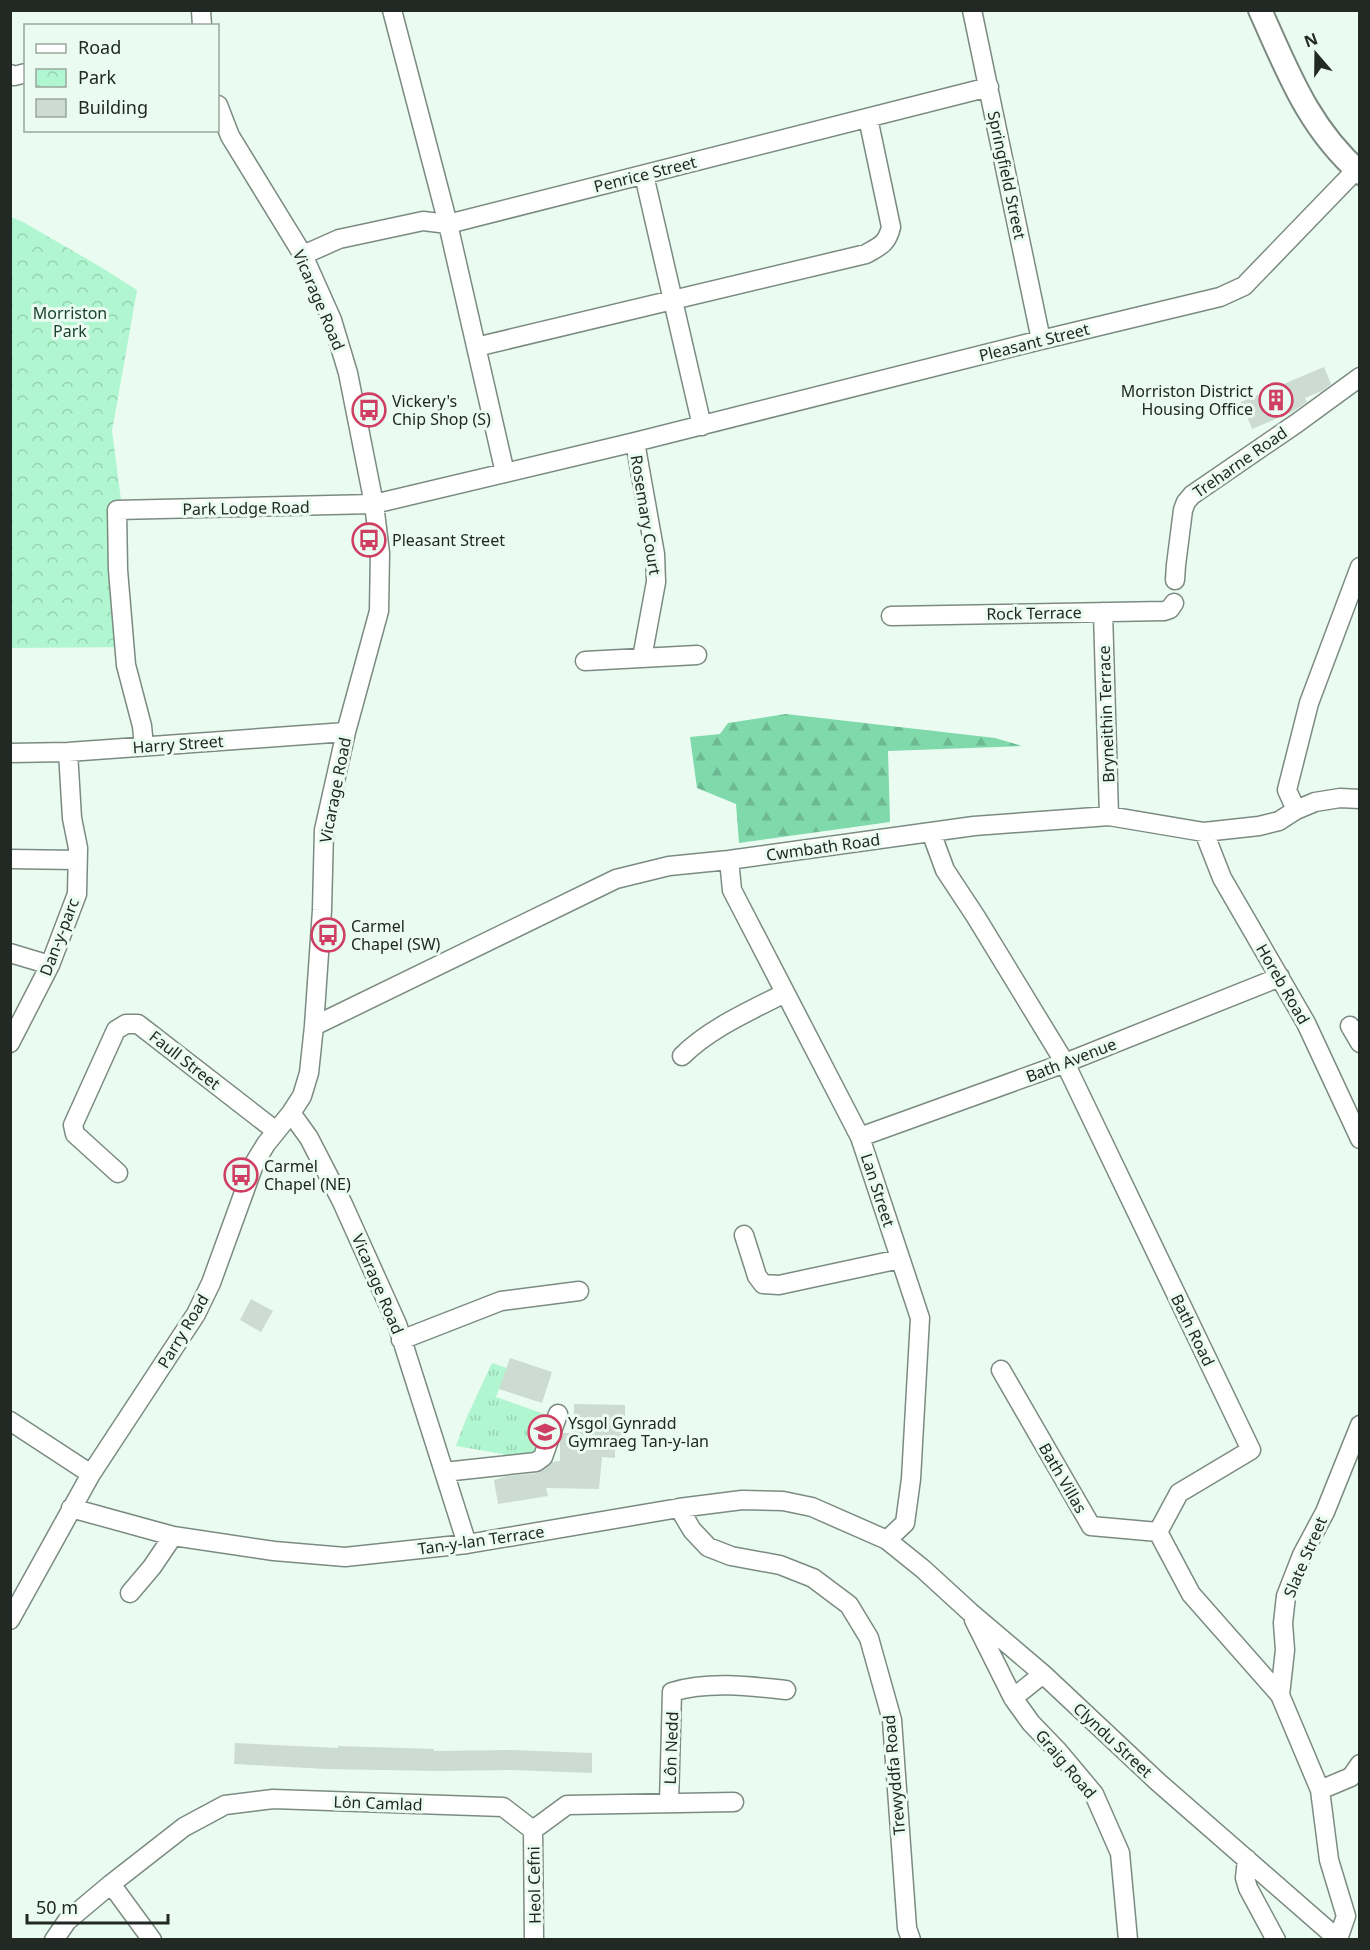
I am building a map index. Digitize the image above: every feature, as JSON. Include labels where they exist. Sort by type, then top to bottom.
[{"type":"main road","points":[[1260,10],[1303,105],[1326,138],[1358,172]]},
{"type":"street","points":[[392,10],[448,224],[505,473]]},
{"type":"street","name":"Springfield Street","points":[[972,10],[1041,339]]},
{"type":"street","name":"Penrice Street","points":[[303,255],[339,239],[423,221],[448,224],[989,87]]},
{"type":"street","name":"Vicarage Road","points":[[219,108],[230,136],[303,255],[332,321],[348,373],[374,504],[380,553],[379,611],[346,732],[324,830],[322,910],[309,1073],[302,1096],[291,1113],[309,1137],[342,1202],[397,1324],[466,1544]]},
{"type":"street","points":[[476,347],[866,254],[888,238],[891,227],[868,118]]},
{"type":"street","name":"Pleasant Street","points":[[635,442],[1041,339],[1220,297],[1244,286],[1358,172]]},
{"type":"street","points":[[644,175],[702,426]]},
{"type":"street","name":"Treharne Road","points":[[1175,580],[1183,510],[1192,495],[1287,430],[1359,376]]},
{"type":"street","points":[[374,504],[635,442]]},
{"type":"street","name":"Rosemary Court","points":[[635,442],[655,554],[656,582],[642,658]]},
{"type":"street","name":"Park Lodge Road","points":[[144,746],[142,726],[126,665],[118,570],[117,510],[374,504]]},
{"type":"street","points":[[1296,810],[1287,790],[1309,703],[1359,567]]},
{"type":"street","name":"Rock Terrace","points":[[891,616],[1164,611],[1170,609],[1174,603]]},
{"type":"street","name":"Bryneithin Terrace","points":[[1103,612],[1109,816]]},
{"type":"street","points":[[585,662],[696,655]]},
{"type":"street","name":"Harry Street","points":[[10,753],[68,752],[346,732]]},
{"type":"street","name":"Dan-y-parc","points":[[10,1042],[50,965],[76,894],[78,848],[72,818],[68,752]]},
{"type":"street","name":"Cwmbath Road","points":[[314,1026],[616,879],[669,866],[729,860],[974,826],[1109,816],[1204,831],[1258,826],[1279,821],[1296,810],[1323,801],[1340,798],[1359,799]]},
{"type":"street","name":"Horeb Road","points":[[1204,831],[1222,878],[1306,1023],[1358,1131]]},
{"type":"street","name":"Bath Road","points":[[931,832],[945,870],[1065,1063],[1251,1450],[1179,1493],[1158,1532]]},
{"type":"street","points":[[10,859],[77,860]]},
{"type":"street","name":"Lan Street","points":[[729,860],[732,890],[860,1137],[920,1318],[912,1479],[905,1523],[887,1540]]},
{"type":"street","points":[[10,953],[50,965]]},
{"type":"street","name":"Bath Avenue","points":[[860,1137],[1065,1063],[1280,977]]},
{"type":"street","points":[[682,1056],[697,1042],[721,1027],[785,993]]},
{"type":"street","name":"Faull Street","points":[[117,1173],[75,1134],[73,1125],[116,1030],[126,1024],[138,1024],[276,1131]]},
{"type":"street","points":[[1350,1026],[1359,1043]]},
{"type":"street","name":"Parry Road","points":[[10,1620],[91,1474],[195,1314],[211,1283],[255,1162],[291,1113]]},
{"type":"street","points":[[744,1235],[757,1276],[763,1284],[779,1285],[900,1259]]},
{"type":"street","points":[[401,1340],[501,1301],[579,1291]]},
{"type":"street","name":"Bath Villas","points":[[1001,1370],[1091,1526],[1158,1532]]},
{"type":"street","points":[[444,1472],[536,1462],[543,1457],[558,1414]]},
{"type":"street","points":[[10,1421],[91,1474]]},
{"type":"street","name":"Slate Street","points":[[1280,1695],[1285,1650],[1283,1623],[1286,1596],[1302,1555],[1325,1512],[1359,1425]]},
{"type":"street","name":"Tan-y-lan Terrace","points":[[71,1508],[173,1536],[274,1551],[345,1557],[466,1544],[679,1508],[742,1500],[783,1501],[812,1507],[887,1540]]},
{"type":"street","name":"Trewyddfa Road","points":[[679,1508],[692,1530],[708,1547],[731,1556],[780,1565],[813,1578],[849,1605],[869,1638],[892,1720],[906,1917],[911,1940]]},
{"type":"street","points":[[1158,1532],[1191,1594],[1280,1695],[1320,1790],[1329,1860],[1346,1916],[1338,1939]]},
{"type":"street","points":[[129,1593],[152,1567],[173,1536]]},
{"type":"street","name":"Clyndu Street","points":[[887,1540],[1043,1674],[1158,1782],[1338,1939]]},
{"type":"street","name":"Graig Road","points":[[970,1612],[1013,1698],[1031,1723],[1058,1750],[1094,1794],[1120,1853],[1128,1940]]},
{"type":"street","points":[[1013,1698],[1043,1674]]},
{"type":"street","name":"Lôn Nedd","points":[[669,1803],[672,1692],[684,1689],[742,1686],[786,1690]]},
{"type":"street","points":[[1320,1790],[1355,1770]]},
{"type":"street","name":"Lôn Camlad","points":[[54,1940],[68,1921],[111,1884],[184,1827],[225,1805],[285,1799],[503,1807],[533,1830]]},
{"type":"street","points":[[533,1830],[567,1805],[734,1802]]},
{"type":"street","name":"Heol Cefni","points":[[533,1830],[534,1940]]},
{"type":"street","points":[[1247,1859],[1245,1878],[1248,1888],[1276,1940]]},
{"type":"street","points":[[111,1884],[152,1940]]},
{"type":"green space","name":"Morriston Park","points":[[11,217],[137,290],[112,431],[123,515],[133,647],[11,648]]},
{"type":"green space","points":[[786,714],[995,738],[1022,746],[888,751],[890,822],[739,843],[736,804],[697,788],[690,737],[720,734],[728,723]]},
{"type":"green space","points":[[492,1363],[507,1368],[496,1397],[550,1416],[535,1456],[505,1461],[503,1454],[456,1446]]},
{"type":"building","name":"Morriston District Housing Office","points":[[1324,367],[1331,384],[1322,391],[1305,398],[1307,402],[1292,412],[1252,429],[1241,402]]},
{"type":"building","points":[[251,1299],[273,1311],[261,1332],[240,1320]]},
{"type":"building","points":[[510,1358],[552,1372],[542,1403],[499,1389]]},
{"type":"building","points":[[574,1404],[625,1405],[625,1442],[615,1442],[615,1458],[602,1457],[599,1489],[546,1488],[548,1496],[498,1504],[494,1480],[507,1476],[538,1473],[552,1462],[560,1461],[560,1441],[563,1433],[574,1433]]},
{"type":"building","points":[[235,1743],[338,1748],[338,1746],[434,1749],[434,1751],[511,1750],[592,1753],[592,1773],[512,1770],[325,1769],[234,1764]]},
{"type":"place","name":"Morriston District Housing Office","points":[[1276,400]]},
{"type":"place","name":"Vickery's Chip Shop (S)","points":[[369,410]]},
{"type":"place","name":"Pleasant Street","points":[[369,540]]},
{"type":"place","name":"Carmel Chapel (SW)","points":[[328,935]]},
{"type":"place","name":"Carmel Chapel (NE)","points":[[241,1175]]},
{"type":"place","name":"Ysgol Gynradd Gymraeg Tan-y-lan","points":[[545,1432]]}]
